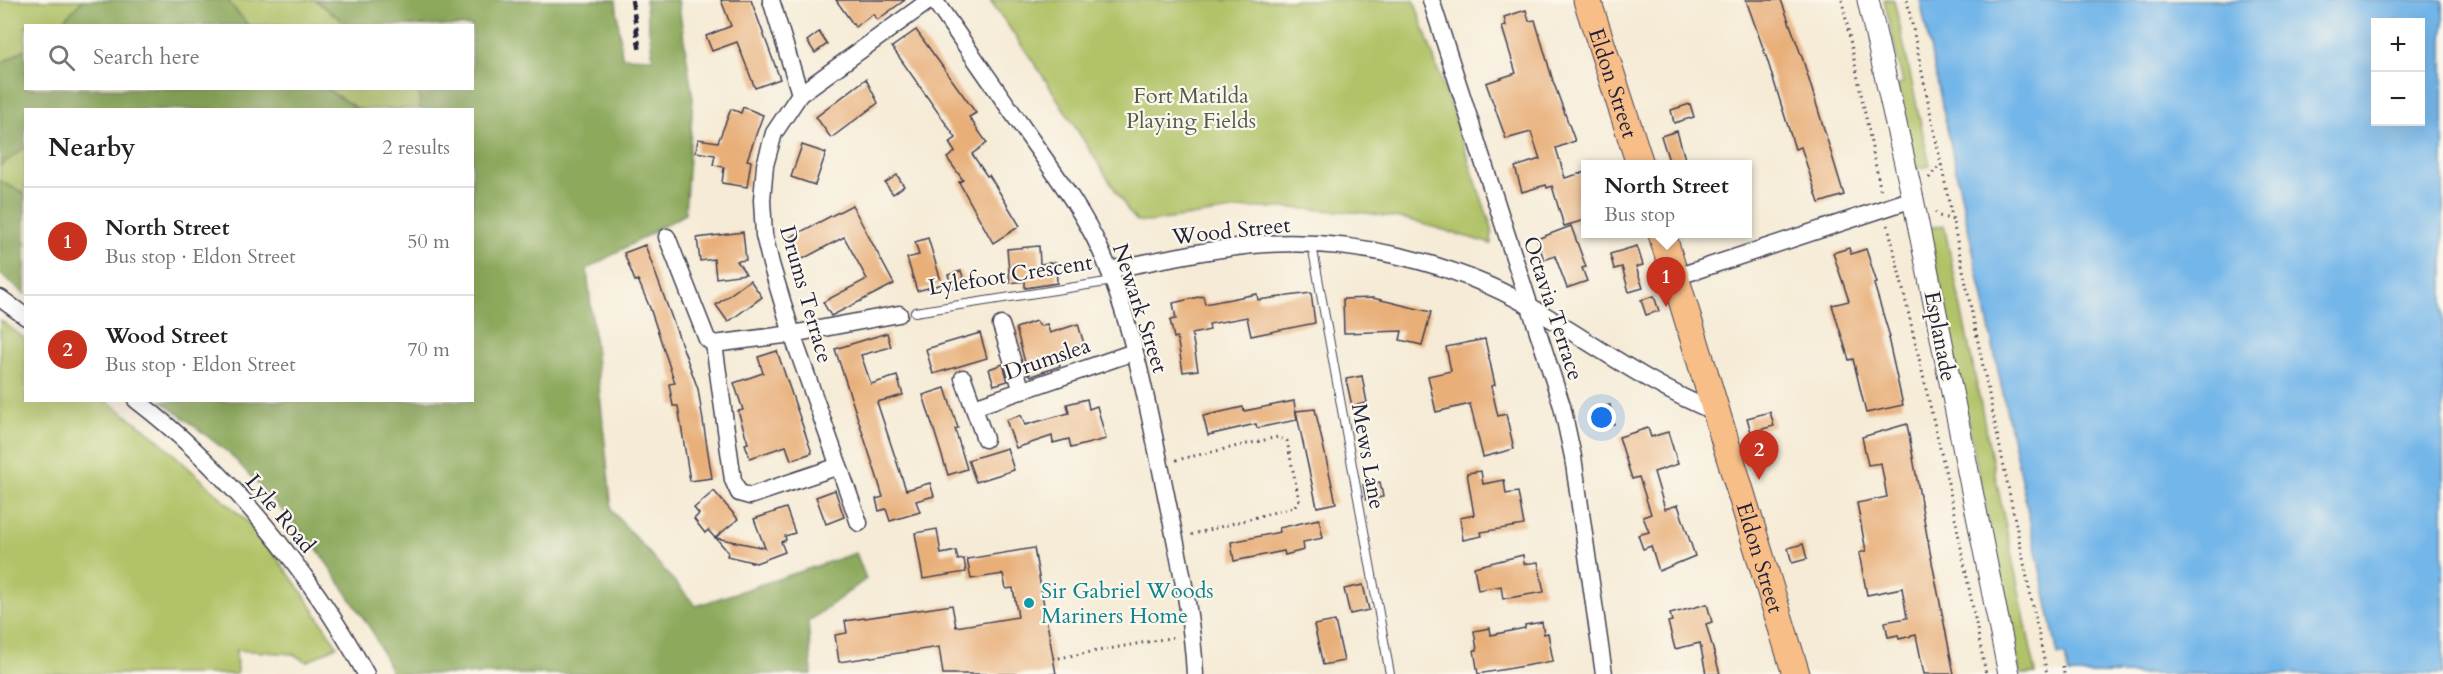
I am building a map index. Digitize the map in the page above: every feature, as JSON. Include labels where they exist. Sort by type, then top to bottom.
[{"type":"main road","name":"Eldon Street","points":[[1587,0],[1638,160]]},
{"type":"main road","name":"Eldon Street","points":[[1663,238],[1796,674]]},
{"type":"street","points":[[771,0],[800,94]]},
{"type":"street","name":"Drums Terrace","points":[[859,523],[792,334],[764,235],[762,200],[765,165],[774,133],[800,94],[932,0]]},
{"type":"street","name":"Newark Street","points":[[932,0],[1058,177],[1089,227],[1111,275],[1134,352],[1160,463],[1191,634],[1195,674]]},
{"type":"street","name":"Octavia Terrace","points":[[1431,0],[1562,406],[1573,457],[1604,674]]},
{"type":"street","name":"Esplanade","points":[[1868,0],[1922,203],[2008,674]]},
{"type":"street","points":[[1676,277],[1884,209],[1922,203]]},
{"type":"street","points":[[667,237],[707,339],[714,344],[733,480],[739,493],[750,496],[839,466]]},
{"type":"street","name":"Wood Street","points":[[1111,275],[1224,249],[1266,244],[1367,250],[1416,261],[1488,285],[1531,307],[1684,399],[1716,412]]},
{"type":"street","points":[[0,298],[24,316]]},
{"type":"street","name":"Lylefoot Crescent","points":[[714,344],[792,334],[907,313]]},
{"type":"street","points":[[1001,325],[1022,391]]},
{"type":"street","name":"Drumslea","points":[[974,407],[1134,352]]},
{"type":"street","points":[[963,378],[985,439]]},
{"type":"street","name":"Lyle Road","points":[[138,402],[191,446],[248,507],[303,575],[366,674]]},
{"type":"lane","name":"Mews Lane","points":[[1312,245],[1390,674]]},
{"type":"lane","name":"Lylefoot Crescent","points":[[907,313],[1111,275]]},
{"type":"path","points":[[1842,0],[1884,209],[1949,487],[1986,674]]},
{"type":"path","points":[[1907,0],[2047,674]]},
{"type":"path","points":[[1928,181],[1935,170],[1942,165]]},
{"type":"path","points":[[1922,203],[1939,216],[1953,220]]},
{"type":"path","points":[[1160,463],[1278,437],[1287,441],[1299,500],[1294,507],[1175,539]]},
{"type":"path","points":[[1053,659],[1191,634]]},
{"type":"path","points":[[2063,666],[2064,674]]},
{"type":"green space","points":[[0,0],[83,0],[60,24],[24,24],[24,50],[0,64]]},
{"type":"green space","points":[[83,0],[227,0],[247,24],[60,24]]},
{"type":"green space","points":[[227,0],[315,0],[347,24],[247,24]]},
{"type":"green space","points":[[315,0],[616,0],[622,57],[653,58],[645,0],[678,0],[693,99],[685,214],[587,269],[612,511],[696,606],[856,553],[866,579],[808,622],[812,674],[392,674],[372,631],[316,547],[230,454],[163,402],[474,402],[474,108],[420,108],[419,90],[474,90],[474,24],[347,24]]},
{"type":"green space","name":"Fort Matilda Playing Fields","points":[[990,0],[1414,0],[1492,229],[1491,244],[1406,219],[1366,213],[1291,208],[1247,208],[1148,222],[1137,221],[1129,212],[1041,73]]},
{"type":"green space","points":[[1884,0],[1894,0],[1930,166],[1915,169],[1897,85],[1903,83]]},
{"type":"green space","points":[[24,50],[24,90],[328,90],[356,108],[24,108],[24,148],[0,166],[0,64]]},
{"type":"green space","points":[[328,90],[419,90],[420,108],[356,108]]},
{"type":"green space","points":[[24,148],[24,193],[0,181],[0,166]]},
{"type":"green space","points":[[0,181],[24,193],[24,293],[0,274]]},
{"type":"green space","points":[[1944,225],[2036,674],[2020,674],[1928,228]]},
{"type":"green space","points":[[0,320],[24,338],[24,402],[108,402],[152,434],[255,529],[302,592],[337,646],[307,662],[293,654],[236,650],[237,674],[0,674]]},
{"type":"water","points":[[1920,0],[2443,0],[2443,674],[2068,674],[2065,654],[2058,655]]},
{"type":"building","points":[[721,0],[751,0],[780,79],[755,88],[737,42],[712,51],[706,36],[731,26]]},
{"type":"building","points":[[836,0],[905,0],[877,20],[873,14],[855,27]]},
{"type":"building","points":[[1746,0],[1781,0],[1803,60],[1844,195],[1819,203],[1801,147],[1795,149]]},
{"type":"building","points":[[1526,10],[1529,21],[1535,20],[1553,81],[1575,141],[1556,148],[1565,178],[1581,173],[1581,221],[1564,226],[1552,186],[1547,188],[1546,185],[1522,192],[1515,167],[1540,159],[1531,132],[1506,139],[1486,83],[1516,73],[1502,27],[1506,26],[1504,17]]},
{"type":"building","points":[[916,30],[976,113],[969,117],[987,143],[972,154],[987,176],[989,175],[1020,226],[993,243],[959,182],[963,180],[947,158],[955,152],[949,143],[956,138],[892,47]]},
{"type":"building","points":[[819,32],[827,44],[815,53],[807,41]]},
{"type":"building","points":[[866,79],[878,103],[831,138],[816,117]]},
{"type":"building","points":[[1690,104],[1694,117],[1674,123],[1671,110]]},
{"type":"building","points":[[743,107],[763,115],[747,160],[751,161],[747,187],[722,183],[724,167],[713,165],[715,155],[696,152],[698,139],[718,142],[731,109],[741,113]]},
{"type":"building","points":[[1677,131],[1685,159],[1669,160],[1661,136]]},
{"type":"building","points":[[802,145],[826,153],[815,185],[791,177]]},
{"type":"building","points":[[897,175],[904,186],[893,194],[885,183]]},
{"type":"building","points":[[852,205],[894,284],[831,316],[823,302],[867,279],[844,237],[797,262],[785,240]]},
{"type":"building","points":[[1571,226],[1586,267],[1582,268],[1587,281],[1567,288],[1555,256],[1544,260],[1537,239]]},
{"type":"building","points":[[743,232],[746,260],[737,261],[746,274],[716,278],[714,259],[700,261],[697,238]]},
{"type":"building","points":[[928,238],[942,284],[917,291],[907,258],[919,255],[915,242]]},
{"type":"building","points":[[645,245],[698,389],[712,478],[690,481],[678,406],[673,406],[669,384],[675,383],[650,308],[638,280],[635,281],[624,253]]},
{"type":"building","points":[[1039,246],[1040,264],[1056,262],[1057,283],[1025,288],[1025,281],[1010,283],[1007,249]]},
{"type":"building","points":[[1637,246],[1643,265],[1636,267],[1643,288],[1629,292],[1622,267],[1614,269],[1610,254]]},
{"type":"building","points":[[1849,248],[1851,254],[1866,249],[1890,337],[1888,338],[1903,405],[1866,413],[1853,359],[1849,360],[1832,305],[1849,301],[1833,253]]},
{"type":"building","points":[[961,271],[966,286],[954,290],[948,275]]},
{"type":"building","points":[[750,280],[762,297],[728,322],[716,305]]},
{"type":"building","points":[[1311,293],[1315,323],[1251,336],[1247,317],[1209,324],[1210,330],[1192,334],[1198,370],[1183,372],[1177,337],[1174,338],[1170,320],[1176,319],[1173,303],[1203,296],[1205,304],[1257,294],[1258,300]]},
{"type":"building","points":[[1654,296],[1659,311],[1646,315],[1641,300]]},
{"type":"building","points":[[1373,298],[1431,312],[1422,345],[1400,340],[1402,331],[1344,333],[1343,299]]},
{"type":"building","points":[[1036,321],[1040,326],[1047,324],[1050,333],[1078,324],[1084,344],[1079,345],[1082,354],[1059,361],[1060,366],[1031,376],[1028,374],[1016,328]]},
{"type":"building","points":[[887,333],[891,347],[861,355],[871,384],[897,376],[903,395],[877,402],[906,490],[930,483],[934,496],[916,501],[920,512],[890,521],[886,509],[879,511],[876,499],[883,497],[835,349]]},
{"type":"building","points":[[980,333],[987,358],[933,374],[926,349]]},
{"type":"building","points":[[1485,339],[1495,385],[1491,386],[1498,416],[1506,414],[1514,449],[1483,457],[1470,404],[1436,412],[1428,376],[1451,371],[1446,347]]},
{"type":"building","points":[[777,351],[812,453],[791,460],[786,446],[750,458],[738,411],[743,410],[734,383],[763,373],[758,357]]},
{"type":"building","points":[[1003,364],[1008,381],[994,385],[989,369]]},
{"type":"building","points":[[1362,376],[1367,403],[1352,406],[1346,379]]},
{"type":"building","points":[[945,388],[958,428],[955,429],[967,469],[948,475],[923,395]]},
{"type":"building","points":[[1087,399],[1089,409],[1097,406],[1106,439],[1071,448],[1069,439],[1053,443],[1052,436],[1016,448],[1006,420],[1021,415],[1025,425],[1069,413],[1067,404]]},
{"type":"building","points":[[1294,401],[1297,420],[1257,428],[1256,424],[1208,435],[1203,416],[1243,407],[1244,411]]},
{"type":"building","points":[[1610,405],[1614,424],[1599,428],[1595,408]]},
{"type":"building","points":[[1315,409],[1336,503],[1317,507],[1296,411]]},
{"type":"building","points":[[1770,412],[1774,426],[1751,432],[1747,418]]},
{"type":"building","points":[[1907,424],[1954,674],[1924,674],[1916,635],[1899,639],[1898,635],[1888,637],[1885,622],[1907,618],[1902,588],[1867,595],[1859,553],[1866,551],[1857,503],[1887,497],[1881,463],[1868,465],[1862,437]]},
{"type":"building","points":[[1648,428],[1651,437],[1668,432],[1678,464],[1654,472],[1665,509],[1678,505],[1695,556],[1659,571],[1651,546],[1643,549],[1638,535],[1649,532],[1643,517],[1651,514],[1639,477],[1632,479],[1619,437]]},
{"type":"building","points":[[1007,448],[1014,470],[976,482],[968,460]]},
{"type":"building","points":[[1481,471],[1483,484],[1504,480],[1506,494],[1518,492],[1524,525],[1481,532],[1482,536],[1463,540],[1460,518],[1474,515],[1467,473]]},
{"type":"building","points":[[1380,482],[1383,497],[1366,500],[1363,485]]},
{"type":"building","points":[[835,490],[844,517],[826,524],[816,497]]},
{"type":"building","points":[[714,491],[738,519],[715,538],[708,530],[705,533],[694,519],[699,514],[694,508]]},
{"type":"building","points":[[786,508],[795,533],[785,536],[786,540],[781,542],[785,552],[756,563],[727,556],[728,552],[716,538],[765,548],[754,519]]},
{"type":"building","points":[[1319,519],[1323,538],[1303,542],[1304,550],[1285,555],[1284,551],[1234,561],[1231,542],[1280,532],[1279,528]]},
{"type":"building","points":[[937,529],[941,554],[956,551],[958,560],[964,559],[966,572],[923,579],[915,533]]},
{"type":"building","points":[[1803,544],[1807,559],[1792,563],[1788,548]]},
{"type":"building","points":[[1034,548],[1056,674],[943,674],[939,647],[839,662],[835,635],[847,633],[845,621],[952,605],[956,627],[1018,617],[1013,588],[1006,589],[1003,574],[971,579],[967,559]]},
{"type":"building","points":[[1523,555],[1524,564],[1538,562],[1544,592],[1503,599],[1501,586],[1478,590],[1474,567]]},
{"type":"building","points":[[1363,585],[1369,610],[1350,614],[1344,589]]},
{"type":"building","points":[[1707,604],[1712,622],[1706,624],[1720,674],[1706,674],[1700,643],[1675,649],[1668,622],[1672,621],[1670,614]]},
{"type":"building","points":[[1335,621],[1344,661],[1323,665],[1314,625]]},
{"type":"building","points":[[1542,622],[1544,634],[1548,633],[1553,661],[1478,674],[1474,631],[1490,628],[1491,635]]},
{"type":"railway","points":[[632,0],[640,53]]},
{"type":"place","name":"North Street","points":[[1666,307]]},
{"type":"place","name":"Wood Street","points":[[1759,480]]},
{"type":"place","name":"Sir Gabriel Woods Mariners Home","points":[[1029,603]]}]
